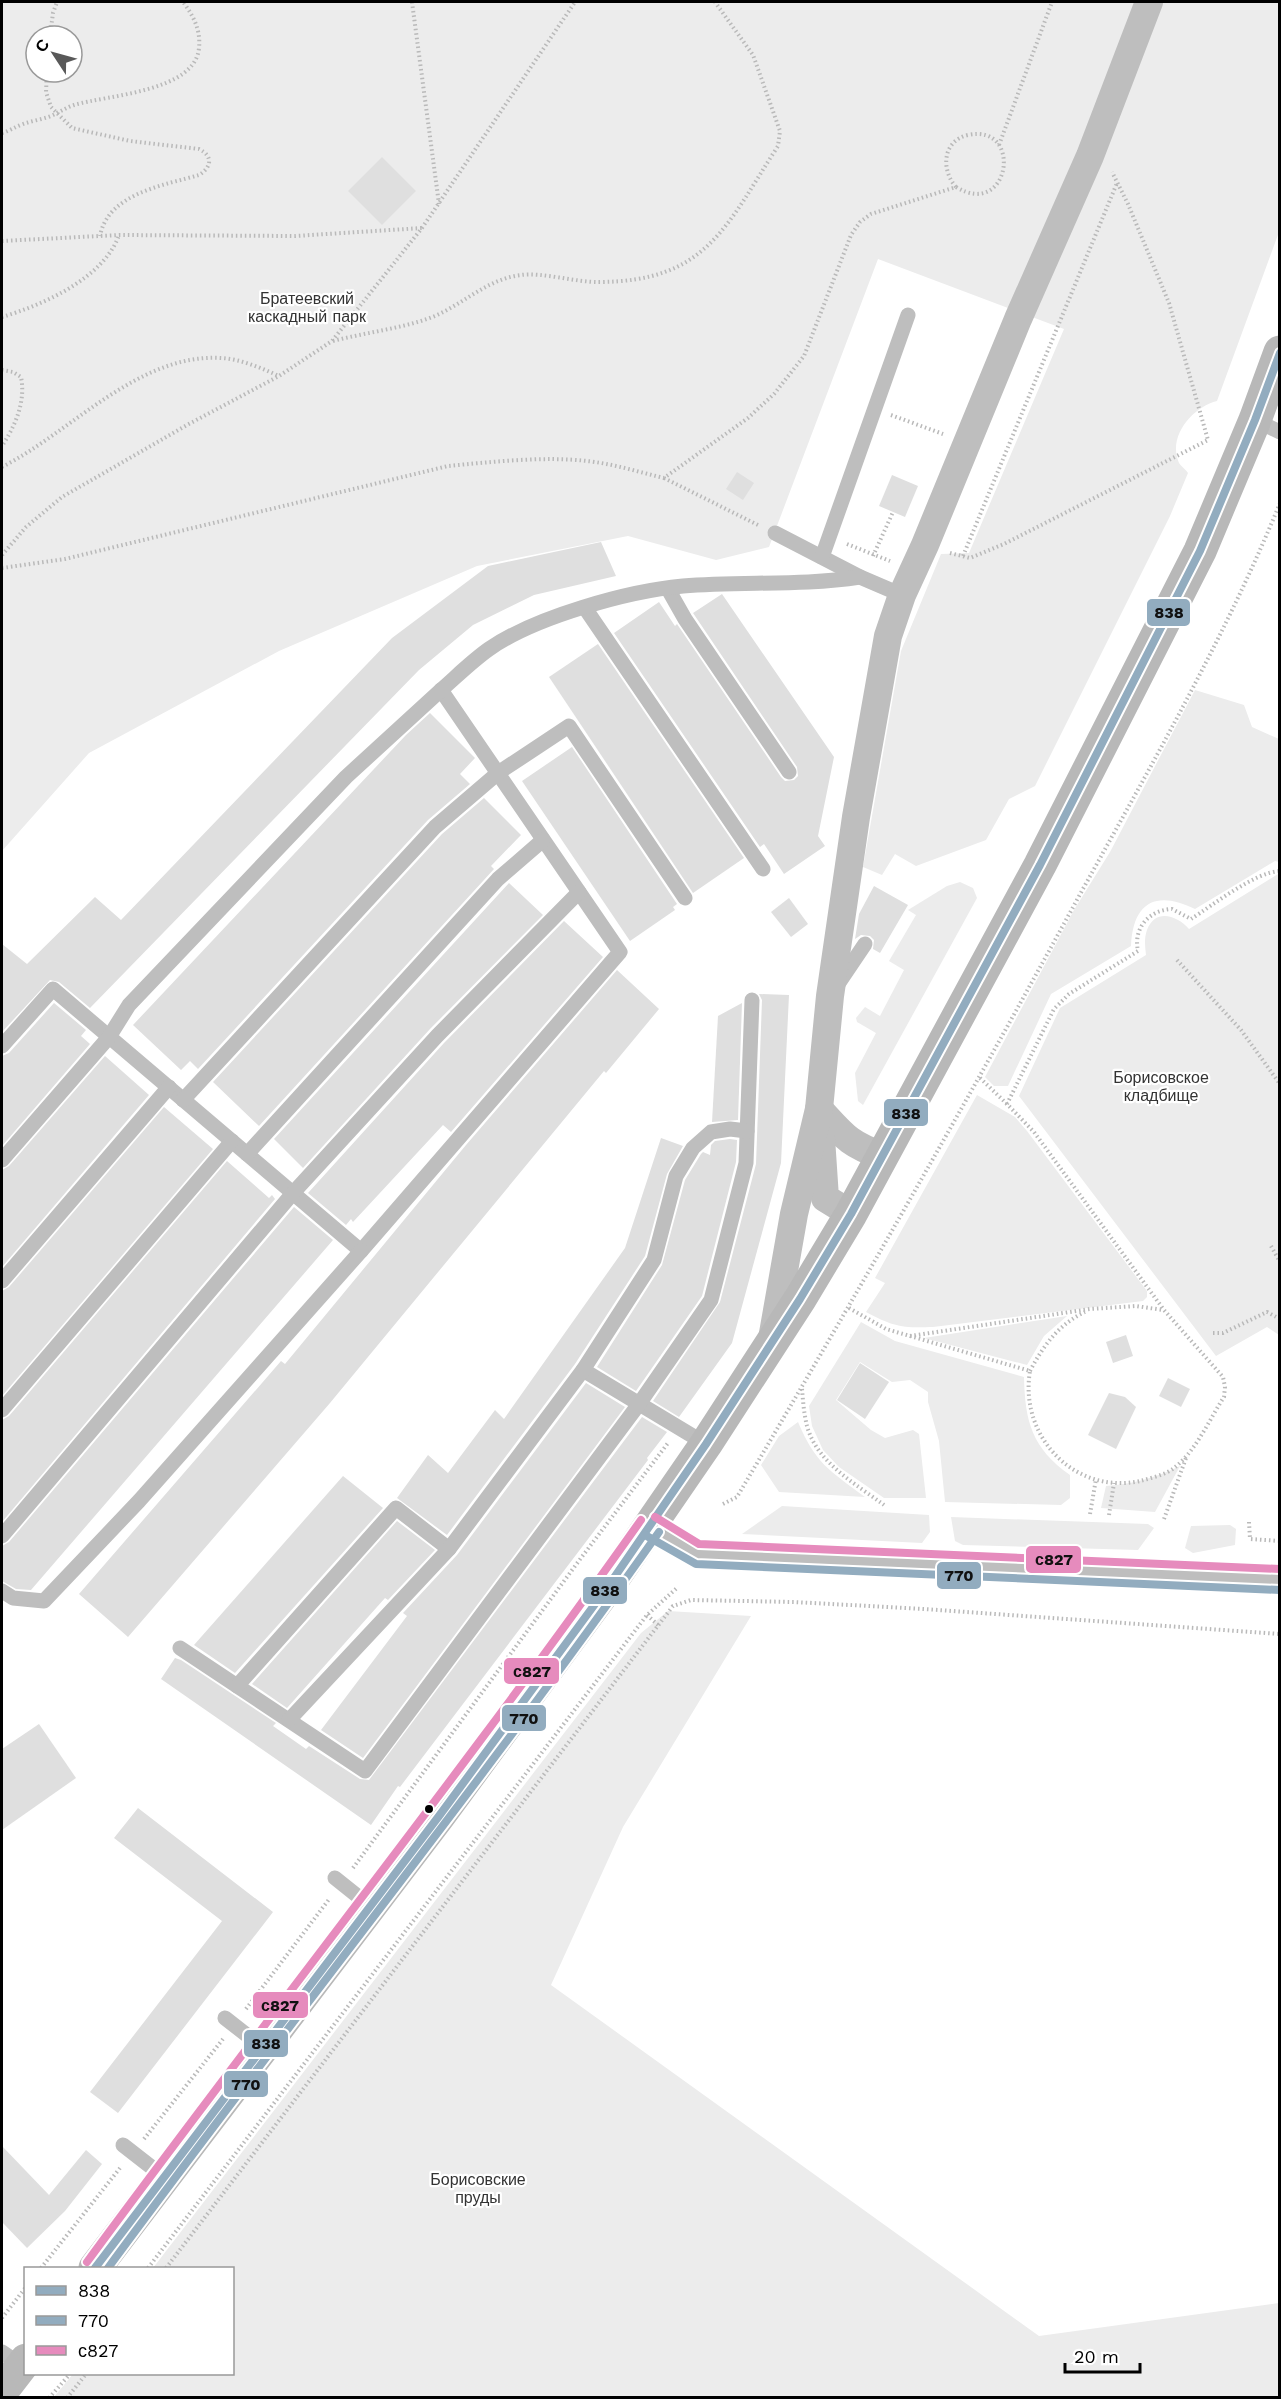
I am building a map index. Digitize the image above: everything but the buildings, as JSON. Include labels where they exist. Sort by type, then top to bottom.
[{"type":"main road","points":[[96,2267],[588,1614],[650,1526],[693,1435],[771,1345],[851,1214],[1040,866],[1200,551],[1267,426],[1280,352]]},
{"type":"main road","points":[[2,2391],[16,2359]]},
{"type":"street","points":[[771,1345],[794,1214],[819,1108],[830,996],[856,817],[888,636],[902,595],[925,545],[1018,319],[1090,156],[1149,2]]},
{"type":"street","points":[[819,1108],[849,1141],[858,1147],[883,1156]]},
{"type":"street","points":[[819,1108],[825,1198],[851,1214]]},
{"type":"street","points":[[650,1526],[696,1554],[1280,1580]]},
{"type":"lane","points":[[822,558],[908,315]]},
{"type":"lane","points":[[775,533],[860,577],[902,595]]},
{"type":"lane","points":[[2,1160],[109,1037],[129,1005],[338,786],[441,690],[490,648],[543,621],[624,596],[668,589],[740,584],[821,583],[860,577]]},
{"type":"lane","points":[[668,589],[685,619],[789,772]]},
{"type":"lane","points":[[585,608],[763,868]]},
{"type":"lane","points":[[2,1591],[13,1598],[44,1601],[139,1501],[361,1251],[620,952],[441,690]]},
{"type":"lane","points":[[183,1100],[435,827],[498,773],[569,726],[686,898]]},
{"type":"lane","points":[[247,1154],[498,879],[543,840]]},
{"type":"lane","points":[[2,1536],[293,1193],[436,1036],[579,892]]},
{"type":"lane","points":[[830,996],[865,944]]},
{"type":"lane","points":[[2,1046],[52,988],[361,1251]]},
{"type":"lane","points":[[180,1648],[365,1771],[639,1404],[711,1300],[746,1163],[752,1000]]},
{"type":"lane","points":[[2,1281],[169,1088]]},
{"type":"lane","points":[[289,1720],[449,1549],[583,1370],[654,1260],[676,1176],[693,1148],[711,1132],[730,1129],[747,1131]]},
{"type":"lane","points":[[2,1410],[232,1141]]},
{"type":"lane","points":[[583,1370],[693,1435]]},
{"type":"lane","points":[[237,1686],[396,1508],[449,1549]]},
{"type":"lane","points":[[338,1881],[370,1906]]},
{"type":"lane","points":[[229,2022],[262,2047]]},
{"type":"lane","points":[[128,2149],[164,2177]]},
{"type":"path","points":[[52,24],[57,2]]},
{"type":"path","points":[[2,133],[57,114],[71,106],[168,82],[186,72],[195,63],[200,40],[195,19],[183,2]]},
{"type":"path","points":[[412,2],[439,204]]},
{"type":"path","points":[[2,555],[26,527],[62,497],[187,425],[279,376],[332,341],[422,228],[575,2]]},
{"type":"path","points":[[332,341],[428,318],[494,282],[522,275],[577,282],[622,282],[670,272],[696,257],[721,234],[778,146],[780,131],[753,55],[716,2]]},
{"type":"path","points":[[999,145],[1052,2]]},
{"type":"path","points":[[46,84],[46,92],[51,107],[72,128],[129,141],[199,149],[206,152],[209,158],[210,163],[207,170],[199,175],[130,197],[106,220],[100,236]]},
{"type":"path","points":[[983,134],[999,145],[1004,154],[1005,163],[999,182],[992,188],[974,194],[956,187],[949,179],[945,169],[949,150],[955,142],[963,136],[983,134]]},
{"type":"path","points":[[925,545],[970,558],[1004,544],[1208,440],[1169,303],[1114,173],[1090,156]]},
{"type":"path","points":[[963,556],[1118,182]]},
{"type":"path","points":[[664,478],[748,418],[774,394],[804,356],[851,235],[860,222],[871,214],[956,187]]},
{"type":"path","points":[[2,241],[119,235],[295,236],[422,228]]},
{"type":"path","points":[[2,317],[36,306],[76,283],[111,254],[119,235]]},
{"type":"path","points":[[2,467],[63,430],[120,389],[147,374],[180,362],[200,358],[224,358],[250,364],[279,376]]},
{"type":"path","points":[[2,370],[13,372],[21,377],[23,387],[19,413],[2,446]]},
{"type":"path","points":[[891,415],[951,437]]},
{"type":"path","points":[[2,568],[65,559],[448,466],[497,461],[585,461],[622,467],[664,478],[775,533]]},
{"type":"path","points":[[723,1504],[737,1497],[849,1308],[980,1078],[1161,748],[1258,555],[1280,503]]},
{"type":"path","points":[[873,555],[893,512]]},
{"type":"path","points":[[1007,1104],[1054,1009],[1069,994],[1138,951],[1139,930],[1152,914],[1172,909],[1191,919],[1256,878],[1269,872],[1280,871]]},
{"type":"path","points":[[1177,960],[1241,1030],[1280,1083]]},
{"type":"path","points":[[980,1078],[1034,1132],[1164,1310],[1223,1377],[1224,1397],[1186,1455],[1173,1469],[1157,1476],[1127,1483],[1096,1479],[1068,1466],[1043,1439],[1032,1418],[1027,1387],[1030,1371],[1058,1331],[1090,1309]]},
{"type":"path","points":[[1271,1246],[1280,1262]]},
{"type":"path","points":[[910,1336],[1090,1309],[1136,1306],[1164,1310]]},
{"type":"path","points":[[849,1308],[886,1329],[1030,1371]]},
{"type":"path","points":[[1213,1333],[1223,1333],[1267,1312],[1280,1319]]},
{"type":"path","points":[[802,1388],[807,1427],[819,1452],[837,1470],[884,1505]]},
{"type":"path","points":[[41,2267],[128,2149],[338,1881],[693,1435]]},
{"type":"path","points":[[1164,1519],[1186,1455]]},
{"type":"path","points":[[1090,1514],[1096,1479]]},
{"type":"path","points":[[1109,1515],[1114,1483]]},
{"type":"path","points":[[1249,1522],[1250,1539],[1280,1541]]},
{"type":"path","points":[[149,2267],[647,1615],[678,1587]]},
{"type":"path","points":[[167,2267],[673,1606],[690,1600],[794,1602],[1280,1634]]},
{"type":"path","points":[[647,1615],[658,1624]]},
{"type":"path","points":[[2,2318],[24,2290]]},
{"type":"path","points":[[49,2397],[68,2375]]},
{"type":"path","points":[[68,2397],[84,2375]]},
{"type":"green space","name":"Братеевский каскадный парк","points":[[2,2],[1279,2],[1279,232],[1217,401],[1199,409],[1184,424],[1179,433],[1176,453],[1179,463],[1188,473],[1170,516],[1035,786],[1009,799],[986,840],[916,866],[895,854],[882,875],[863,867],[901,651],[941,554],[969,553],[1064,329],[878,259],[769,547],[716,560],[628,536],[477,566],[279,651],[89,753],[2,851]]},
{"type":"green space","points":[[1195,690],[1244,705],[1252,727],[1279,739],[1279,862],[1275,861],[1195,909],[1169,901],[1149,904],[1136,919],[1131,946],[1051,994],[1008,1086],[994,1086],[985,1077],[1074,910],[1110,852]]},
{"type":"green space","name":"Борисовское кладбище","points":[[1278,874],[1279,1335],[1267,1327],[1216,1356],[1019,1096],[1060,1008],[1146,955],[1146,933],[1155,919],[1161,916],[1173,917],[1189,929]]},
{"type":"green space","points":[[960,882],[973,888],[977,898],[863,1105],[858,1101],[855,1073],[876,1033],[857,1022],[856,1018],[865,1007],[880,1016],[904,970],[889,961],[916,915],[908,910],[947,886]]},
{"type":"green space","points":[[977,1095],[1015,1117],[1027,1131],[1147,1291],[1147,1297],[1143,1301],[933,1327],[898,1326],[866,1312],[885,1283],[875,1278]]},
{"type":"green space","points":[[1067,1316],[1044,1336],[1027,1365],[924,1338]]},
{"type":"green space","points":[[861,1322],[895,1341],[1024,1377],[1026,1408],[1033,1433],[1047,1455],[1070,1475],[1070,1498],[1061,1505],[945,1502],[939,1441],[928,1402],[928,1392],[910,1380],[892,1382],[860,1362],[836,1400],[871,1430],[885,1438],[913,1430],[919,1434],[926,1498],[884,1498],[839,1467],[823,1450],[812,1426],[809,1406]]},
{"type":"green space","points":[[798,1422],[811,1448],[825,1465],[865,1497],[779,1492],[761,1465],[779,1436]]},
{"type":"green space","points":[[1180,1466],[1155,1512],[1101,1508],[1106,1486],[1144,1480]]},
{"type":"green space","points":[[782,1506],[929,1515],[930,1532],[922,1543],[742,1534]]},
{"type":"green space","points":[[951,1517],[1148,1524],[1154,1528],[1138,1550],[963,1545],[955,1541]]},
{"type":"green space","points":[[1230,1525],[1236,1529],[1235,1545],[1193,1553],[1185,1548],[1191,1526]]},
{"type":"green space","name":"Борисовские пруды","points":[[668,1611],[751,1616],[623,1827],[551,1985],[1039,2336],[1279,2303],[1279,2397],[54,2397],[72,2375],[234,2375],[234,2267],[154,2267],[641,1633]]},
{"type":"transit line","name":"838","points":[[96,2267],[439,1816],[609,1585],[706,1444],[800,1299],[851,1214],[1040,865],[1200,551],[1255,420],[1280,353]]},
{"type":"transit line","name":"с827","points":[[655,1517],[699,1544],[1280,1569]]},
{"type":"transit line","name":"с827","points":[[87,2262],[436,1800],[641,1520]]},
{"type":"transit line","name":"770","points":[[109,2267],[524,1718],[659,1532]]},
{"type":"transit line","name":"770","points":[[645,1535],[696,1564],[1280,1590]]}]
